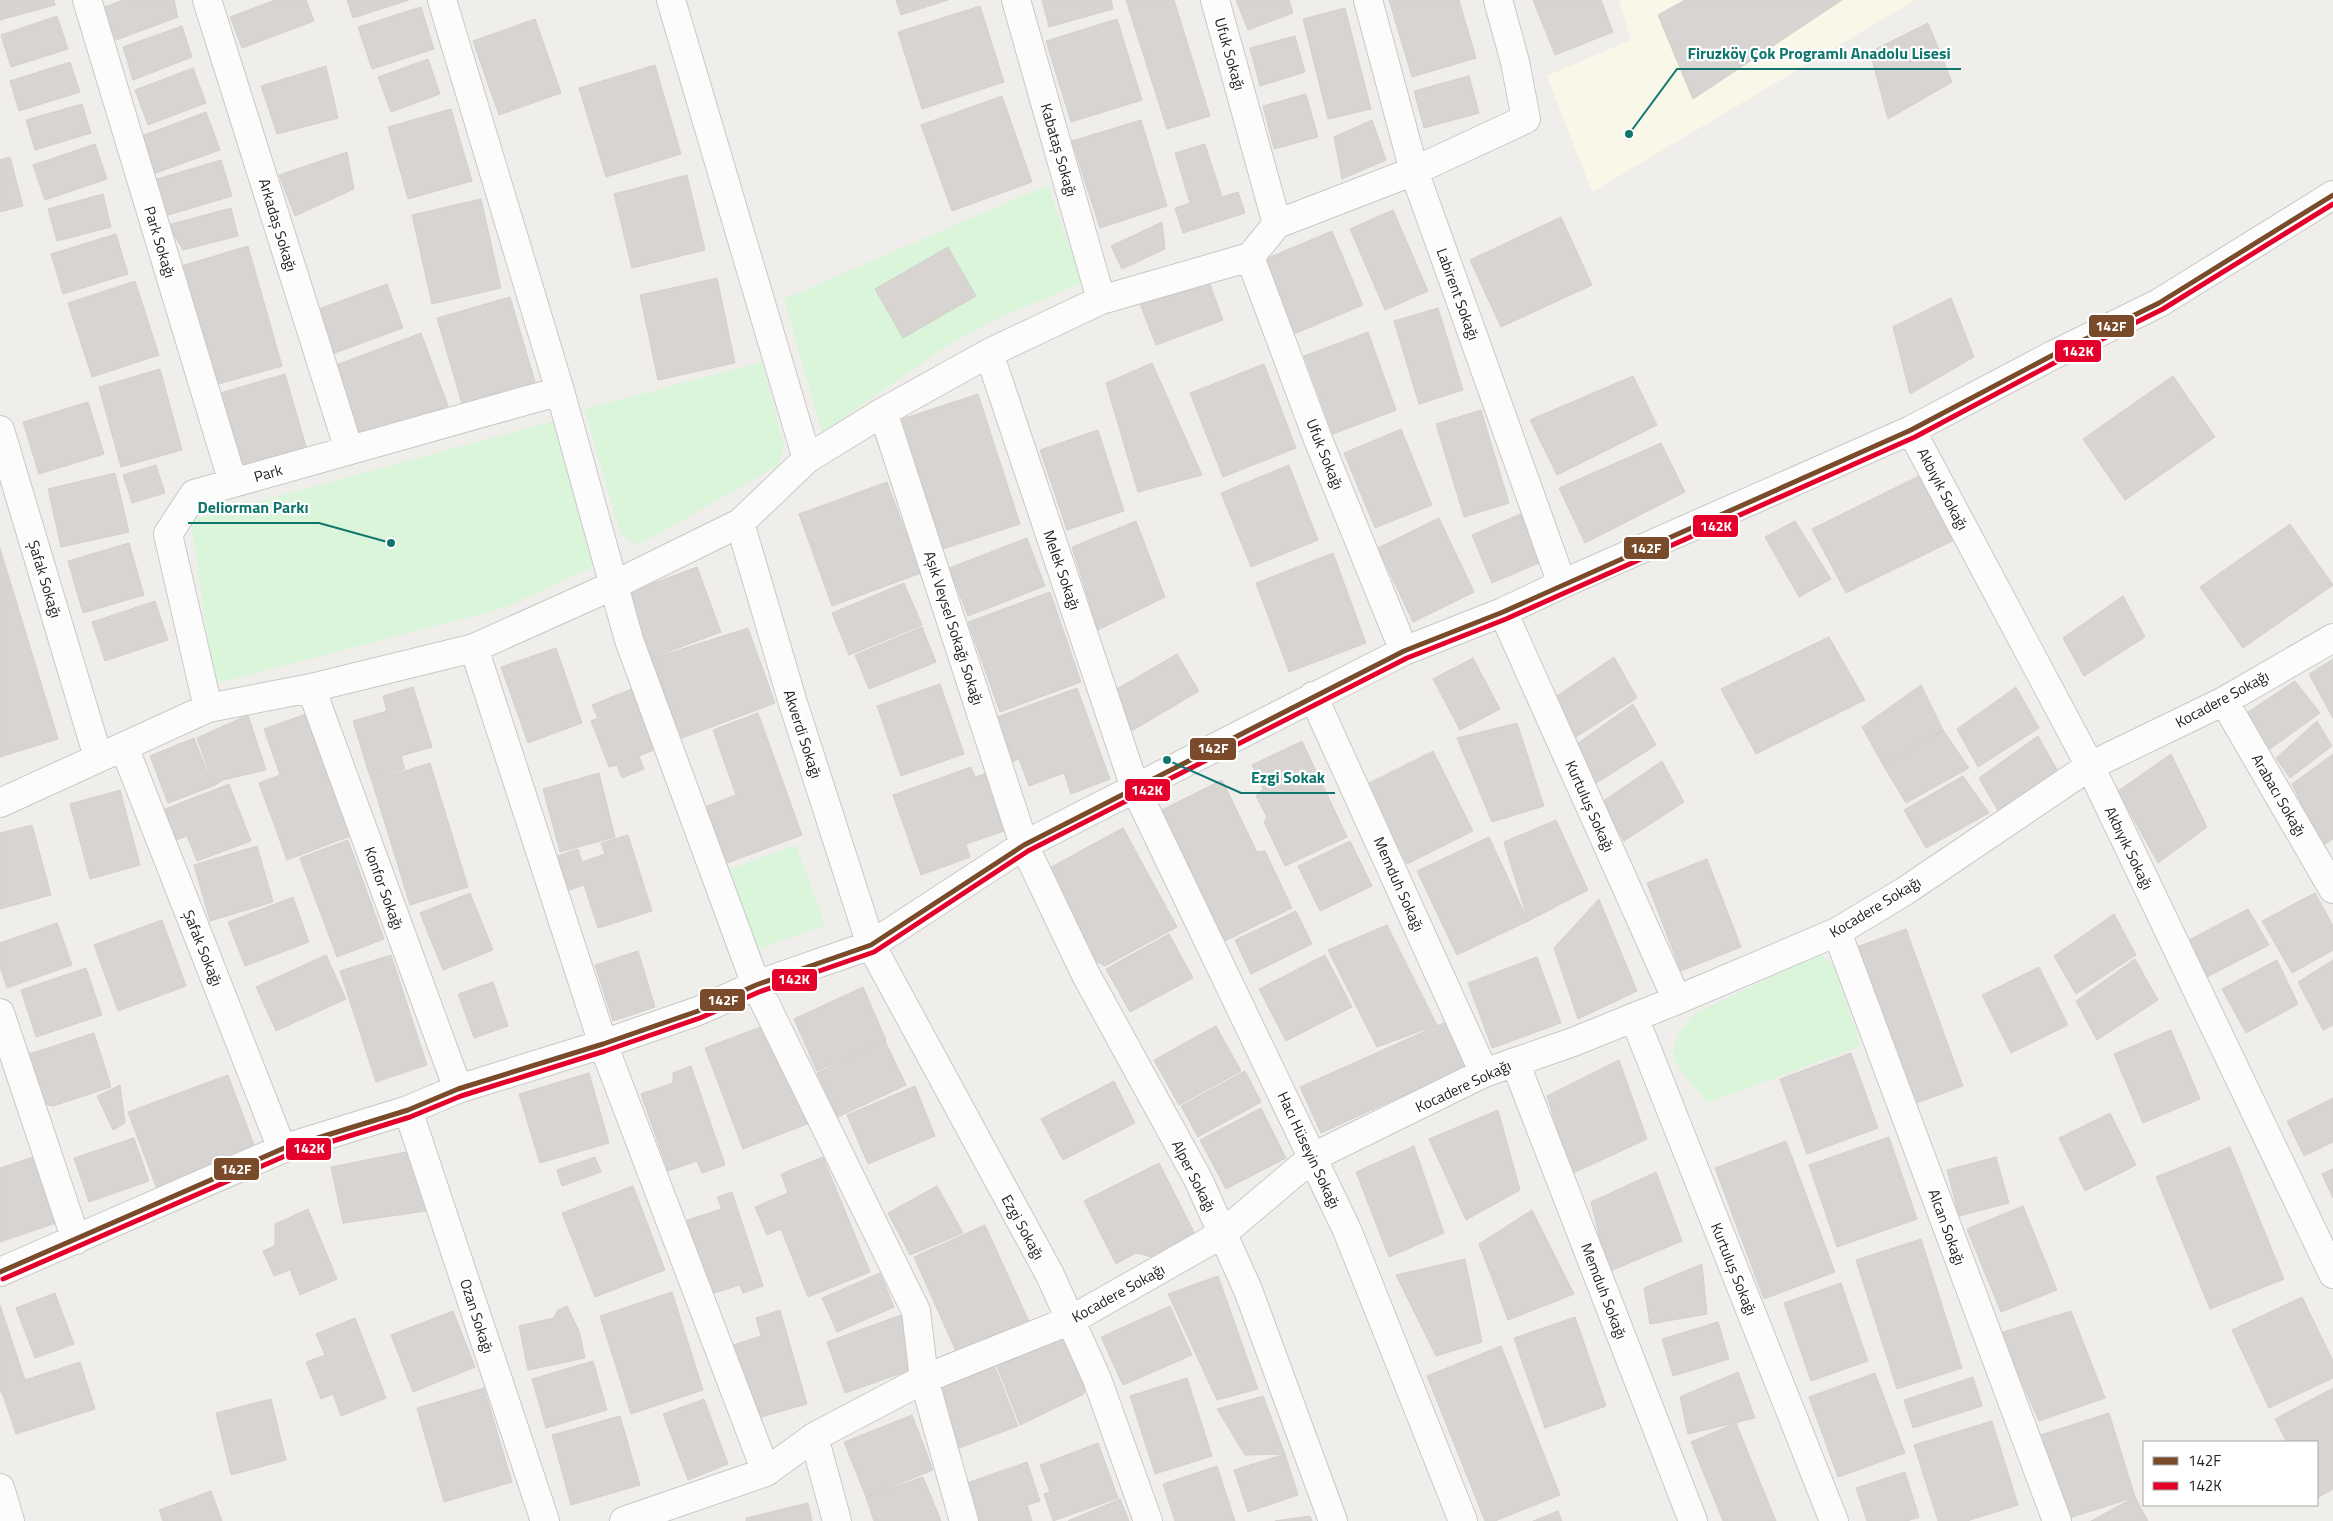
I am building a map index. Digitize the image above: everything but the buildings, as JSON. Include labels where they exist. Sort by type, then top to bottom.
[{"type":"street","name":"Park Sokağı","points":[[87,0],[232,483]]},
{"type":"street","name":"Arkadaş Sokağı","points":[[208,0],[349,450]]},
{"type":"street","points":[[442,0],[560,391],[612,586],[629,640],[756,985],[916,1311],[924,1379],[964,1521]]},
{"type":"street","points":[[671,0],[807,460]]},
{"type":"street","name":"Kabataş Sokağı","points":[[1016,0],[1101,300]]},
{"type":"street","name":"Ufuk Sokağı","points":[[1215,0],[1277,224]]},
{"type":"street","name":"Labirent Sokağı","points":[[1368,0],[1414,171],[1562,584]]},
{"type":"street","points":[[0,802],[208,708],[311,688],[474,648],[612,586],[740,523],[807,460],[883,412],[989,353],[1101,300],[1250,256],[1277,224],[1414,171],[1526,119],[1515,62],[1498,0]]},
{"type":"street","points":[[0,1272],[282,1149],[408,1110],[458,1089],[603,1044],[698,1011],[756,985],[872,945],[1024,844],[1404,651],[1503,612],[1562,584],[1911,430],[2053,355],[2159,303],[2333,195]]},
{"type":"street","name":"Ufuk Sokağı","points":[[1250,256],[1316,432],[1404,651]]},
{"type":"street","name":"Melek Sokağı","points":[[989,353],[1135,788]]},
{"type":"street","name":"Park","points":[[208,708],[168,534],[194,494],[560,391]]},
{"type":"street","name":"Aşık Veysel Sokağı Sokağı","points":[[883,412],[1024,844]]},
{"type":"street","name":"Şafak Sokağı","points":[[0,430],[98,757]]},
{"type":"street","name":"Akbıyık Sokağı","points":[[1911,430],[2090,766],[2333,1274]]},
{"type":"street","name":"Akverdi Sokağı","points":[[740,523],[793,703],[872,945]]},
{"type":"street","name":"Kurtuluş Sokağı","points":[[1503,612],[1678,1000]]},
{"type":"street","name":"Kocadere Sokağı","points":[[624,1521],[766,1472],[814,1437],[924,1379],[1071,1320],[1222,1234],[1313,1157],[1484,1073],[1678,1000],[1837,932],[1904,891],[2090,766],[2224,701],[2333,638]]},
{"type":"street","points":[[474,648],[603,1044],[766,1472]]},
{"type":"street","name":"Konfor Sokağı","points":[[311,688],[458,1089]]},
{"type":"street","name":"Memduh Sokağı","points":[[1314,696],[1484,1073]]},
{"type":"street","name":"Arabacı Sokağı","points":[[2224,701],[2333,889]]},
{"type":"street","name":"Şafak Sokağı","points":[[124,746],[282,1149]]},
{"type":"street","name":"Hacı Hüseyin Sokağı","points":[[1135,788],[1347,1230],[1463,1521]]},
{"type":"street","name":"Alper Sokağı","points":[[1024,844],[1086,975],[1198,1180],[1248,1290],[1333,1521]]},
{"type":"street","name":"Alcan Sokağı","points":[[1837,932],[2057,1521]]},
{"type":"street","name":"Ezgi Sokağı","points":[[872,945],[1050,1275],[1097,1379],[1148,1521]]},
{"type":"street","points":[[0,1012],[76,1240]]},
{"type":"street","name":"Kurtuluş Sokağı","points":[[1634,1017],[1834,1521]]},
{"type":"street","name":"Memduh Sokağı","points":[[1515,1062],[1693,1521]]},
{"type":"street","name":"Ozan Sokağı","points":[[408,1110],[545,1521]]},
{"type":"street","points":[[814,1437],[837,1521]]},
{"type":"street","points":[[0,1488],[10,1521]]},
{"type":"shaded area","points":[[1619,0],[1915,0],[1592,192],[1547,76],[1631,40]]},
{"type":"green space","points":[[1048,185],[1082,283],[992,321],[948,345],[822,433],[784,299]]},
{"type":"green space","points":[[762,362],[784,446],[779,465],[644,542],[632,543],[626,539],[619,529],[584,409]]},
{"type":"green space","points":[[554,421],[595,566],[504,608],[214,684],[191,520]]},
{"type":"green space","points":[[796,845],[825,925],[754,951],[725,871]]},
{"type":"green space","points":[[1819,954],[1834,965],[1861,1046],[1707,1103],[1684,1075],[1674,1059],[1673,1053],[1676,1041],[1686,1023],[1694,1014]]},
{"type":"transit line","name":"142F","points":[[0,1272],[282,1149],[408,1110],[458,1089],[603,1044],[698,1011],[756,985],[871,945],[1024,845],[1404,651],[1503,612],[1911,430],[2053,355],[2159,303],[2333,195]]},
{"type":"transit line","name":"142K","points":[[3,1279],[285,1156],[410,1117],[461,1096],[605,1051],[700,1018],[759,992],[874,952],[1028,851],[1407,658],[1506,619],[1915,437],[2056,362],[2163,309],[2333,204]]},
{"type":"place","name":"Firuzköy Çok Programlı Anadolu Lisesi","points":[[1629,134]]},
{"type":"place","name":"Deliorman Parkı","points":[[391,543]]},
{"type":"place","name":"Ezgi Sokak","points":[[1167,760]]}]
